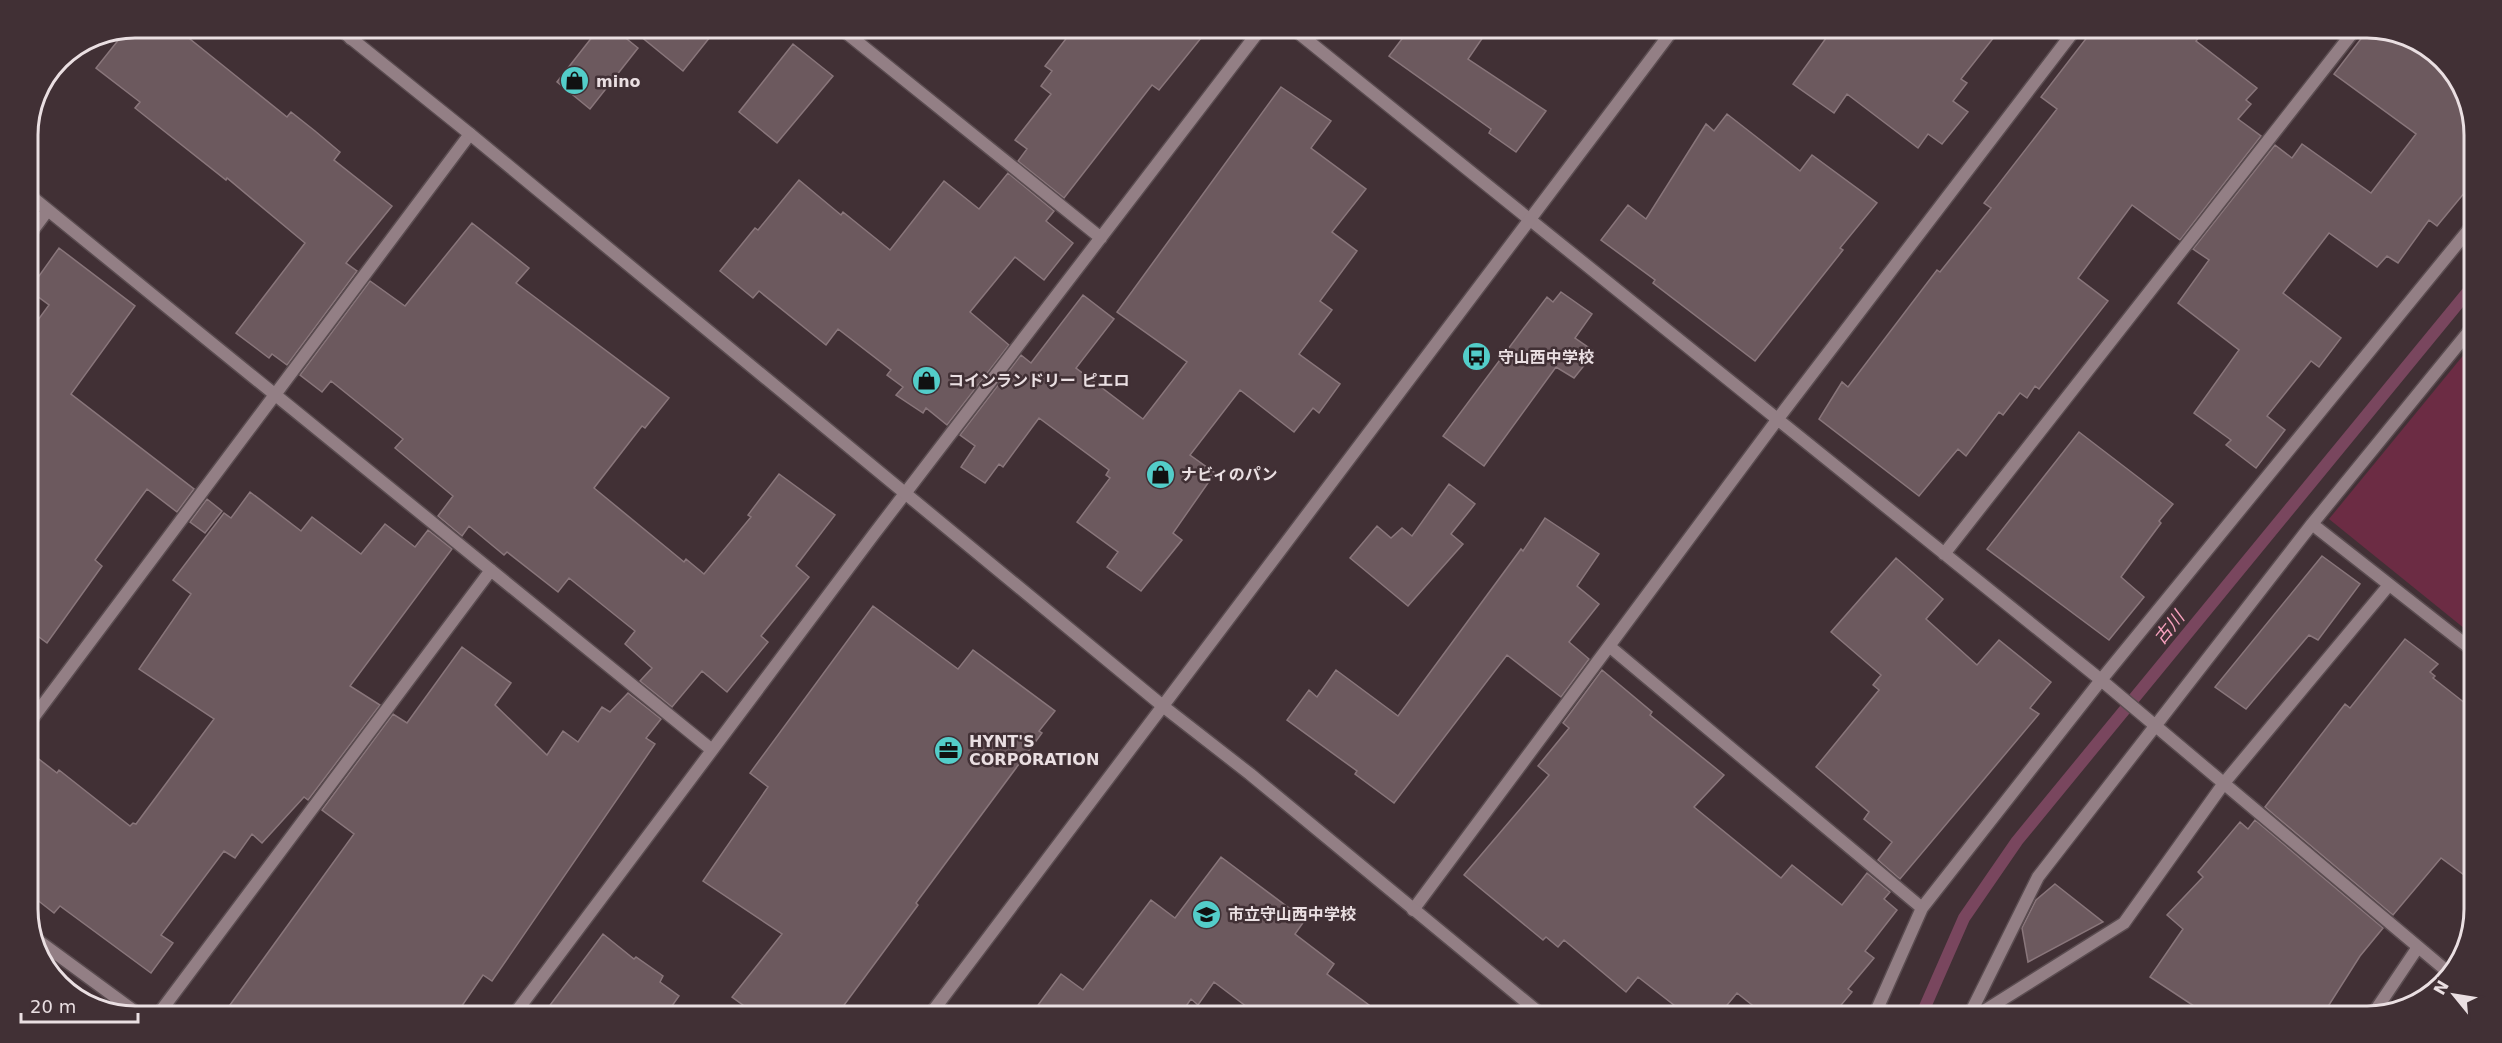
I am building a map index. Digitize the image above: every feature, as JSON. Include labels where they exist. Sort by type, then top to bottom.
[{"type":"street","points":[[853,38],[1101,238]]},
{"type":"street","points":[[520,1006],[906,493],[1254,38]]},
{"type":"street","points":[[1305,38],[2101,680],[2440,965]]},
{"type":"street","points":[[937,1006],[1667,38]]},
{"type":"street","points":[[1413,910],[1777,420],[2069,38]]},
{"type":"street","points":[[1944,554],[2348,38]]},
{"type":"street","points":[[351,39],[470,134],[1531,1006]]},
{"type":"street","points":[[38,711],[470,134]]},
{"type":"street","points":[[38,202],[712,750]]},
{"type":"street","points":[[38,223],[48,210]]},
{"type":"street","points":[[1879,1006],[1922,908],[2101,680],[2464,235]]},
{"type":"street","points":[[1974,1006],[2038,877],[2312,524],[2464,337]]},
{"type":"street","points":[[2312,524],[2464,643]]},
{"type":"street","points":[[164,1006],[491,570]]},
{"type":"street","points":[[1992,1006],[2124,923],[2223,783],[2389,585]]},
{"type":"street","points":[[1609,646],[1922,908]]},
{"type":"street","points":[[45,945],[126,1005]]},
{"type":"street","points":[[2379,1005],[2418,947]]},
{"type":"shaded area","points":[[2464,354],[2464,628],[2329,519]]},
{"type":"building","points":[[189,38],[287,117],[291,112],[315,131],[340,152],[334,160],[392,206],[346,263],[357,271],[287,365],[272,354],[269,358],[236,333],[305,243],[227,178],[226,180],[135,108],[140,102],[96,68],[119,39]]},
{"type":"building","points":[[591,38],[626,38],[638,48],[590,109],[557,82]]},
{"type":"building","points":[[642,38],[709,38],[683,71]]},
{"type":"building","points":[[1067,38],[1201,38],[1159,90],[1152,85],[1064,198],[1018,161],[1027,149],[1015,140],[1051,94],[1041,86],[1052,71],[1045,66]]},
{"type":"building","points":[[1403,38],[1482,38],[1468,59],[1546,111],[1516,152],[1489,133],[1491,129],[1389,56]]},
{"type":"building","points":[[1826,38],[1993,38],[1961,79],[1967,83],[1953,101],[1968,112],[1942,144],[1928,134],[1918,148],[1847,94],[1834,113],[1793,84]]},
{"type":"building","points":[[2087,38],[2198,38],[2196,41],[2257,88],[2246,100],[2251,104],[2238,119],[2261,136],[2180,240],[2132,205],[2078,278],[2108,301],[2039,389],[2035,386],[2027,398],[2020,393],[2003,415],[1999,412],[1966,456],[1958,449],[1919,496],[1819,419],[1842,382],[1848,387],[1937,270],[1940,272],[1991,208],[1984,203],[2057,109],[2041,97]]},
{"type":"building","points":[[2362,38],[2387,39],[2405,45],[2416,50],[2436,66],[2452,86],[2463,115],[2464,193],[2437,226],[2429,220],[2398,263],[2387,256],[2377,267],[2329,233],[2283,293],[2341,338],[2319,367],[2311,361],[2267,416],[2285,430],[2256,468],[2226,445],[2231,440],[2194,413],[2239,350],[2178,303],[2209,260],[2193,249],[2275,145],[2292,158],[2302,144],[2371,193],[2416,134],[2334,74]]},
{"type":"building","points":[[793,44],[833,76],[777,143],[739,112]]},
{"type":"building","points":[[1281,87],[1331,121],[1311,148],[1366,189],[1332,232],[1357,251],[1320,301],[1332,310],[1299,354],[1340,384],[1319,413],[1313,408],[1294,432],[1240,390],[1190,455],[1215,473],[1173,533],[1182,540],[1141,591],[1107,567],[1118,552],[1077,522],[1110,478],[1106,475],[1109,470],[1039,418],[1003,467],[999,464],[985,483],[961,467],[975,446],[960,435],[1021,355],[1031,363],[1083,295],[1114,319],[1076,368],[1143,419],[1187,362],[1117,312]]},
{"type":"building","points":[[1727,114],[1800,171],[1812,155],[1877,203],[1840,248],[1843,250],[1755,361],[1653,283],[1655,280],[1601,240],[1628,205],[1646,219],[1706,124],[1714,131]]},
{"type":"building","points":[[1008,173],[1054,211],[1046,221],[1073,243],[1044,280],[1015,257],[970,312],[1009,345],[947,425],[926,408],[923,413],[896,395],[903,387],[887,375],[891,370],[838,329],[826,345],[759,291],[753,298],[720,271],[755,228],[758,230],[799,180],[841,215],[843,212],[890,250],[944,181],[979,209]]},
{"type":"building","points":[[472,223],[529,268],[516,283],[669,398],[645,428],[642,426],[594,488],[684,562],[686,559],[704,574],[751,517],[748,515],[779,474],[835,515],[796,566],[809,577],[761,636],[768,642],[727,692],[702,671],[672,707],[640,681],[652,668],[625,644],[635,631],[569,578],[558,592],[507,552],[504,555],[469,526],[462,536],[438,516],[453,496],[395,448],[403,439],[331,381],[322,392],[300,375],[370,281],[405,306]]},
{"type":"building","points":[[59,248],[135,306],[71,394],[194,489],[177,512],[147,489],[95,560],[102,566],[47,643],[38,636],[38,320],[49,305],[38,297],[38,277]]},
{"type":"building","points":[[1561,292],[1592,314],[1575,338],[1595,352],[1574,378],[1556,367],[1484,466],[1443,436],[1547,297],[1553,302]]},
{"type":"building","points":[[2079,432],[2173,504],[2121,577],[2144,597],[2109,640],[1987,549]]},
{"type":"building","points":[[1449,484],[1475,504],[1451,534],[1463,544],[1408,606],[1350,558],[1377,526],[1391,538],[1402,528],[1412,536]]},
{"type":"building","points":[[250,492],[301,531],[312,517],[361,554],[385,524],[415,547],[428,530],[452,549],[350,686],[380,705],[308,800],[304,797],[262,843],[252,834],[235,858],[224,851],[161,935],[173,943],[151,973],[60,906],[54,913],[38,901],[38,758],[57,773],[59,770],[130,826],[133,823],[136,824],[214,719],[139,669],[191,594],[173,580],[224,513],[231,518]]},
{"type":"building","points":[[207,499],[222,511],[205,533],[190,522]]},
{"type":"building","points":[[1545,518],[1599,554],[1577,586],[1599,604],[1569,642],[1589,659],[1561,697],[1507,655],[1394,803],[1355,774],[1357,771],[1287,720],[1309,690],[1317,697],[1336,670],[1398,716],[1521,549],[1523,551]]},
{"type":"building","points":[[2322,556],[2360,584],[2318,640],[2309,635],[2246,709],[2215,687]]},
{"type":"building","points":[[1896,558],[1943,599],[1926,619],[1977,665],[1999,640],[2051,682],[2030,708],[2039,714],[1900,879],[1878,860],[1892,842],[1864,819],[1869,812],[1816,767],[1879,690],[1873,685],[1881,675],[1831,632]]},
{"type":"building","points":[[873,606],[958,669],[973,650],[1055,711],[1039,731],[1042,733],[916,903],[918,905],[843,1006],[744,1006],[732,997],[782,934],[703,881],[768,787],[750,773]]},
{"type":"building","points":[[2405,639],[2438,664],[2430,672],[2435,676],[2433,678],[2464,702],[2464,875],[2441,858],[2393,915],[2265,807],[2345,704],[2350,708]]},
{"type":"building","points":[[462,647],[511,683],[495,705],[547,755],[563,731],[578,742],[602,707],[610,712],[628,693],[661,719],[646,738],[655,744],[492,981],[483,975],[462,1006],[229,1006],[354,834],[322,810],[393,714],[407,723]]},
{"type":"building","points":[[1602,670],[1652,712],[1650,715],[1724,775],[1694,807],[1781,878],[1792,865],[1842,905],[1867,873],[1890,892],[1884,899],[1897,910],[1865,951],[1874,958],[1848,989],[1852,992],[1840,1006],[1753,1006],[1737,993],[1726,1006],[1675,1006],[1638,977],[1626,992],[1564,940],[1558,947],[1546,937],[1543,940],[1464,875],[1549,775],[1538,766],[1569,728],[1563,723]]},
{"type":"building","points":[[2255,820],[2383,928],[2360,956],[2328,1006],[2194,1006],[2150,977],[2183,929],[2167,915],[2203,877],[2198,872],[2240,822],[2248,829]]},
{"type":"building","points":[[1221,857],[1305,920],[1295,934],[1334,964],[1327,974],[1370,1006],[1246,1006],[1214,982],[1198,1005],[1191,999],[1186,1006],[1037,1006],[1061,974],[1083,990],[1151,900],[1175,918]]},
{"type":"building","points":[[2055,884],[2103,922],[2028,962],[2022,928],[2036,900]]},
{"type":"building","points":[[603,934],[634,959],[636,957],[663,976],[660,982],[679,996],[672,1006],[549,1006]]},
{"type":"waterway","name":"古川","points":[[1925,1006],[1964,918],[2017,841],[2464,296]]},
{"type":"place","name":"mino","points":[[575,81]]},
{"type":"place","name":"守山西中学校","points":[[1477,357]]},
{"type":"place","name":"コインランドリー ピエロ","points":[[927,380]]},
{"type":"place","name":"ナビィのパン","points":[[1160,474]]},
{"type":"place","name":"HYNT'S CORPORATION","points":[[948,750]]},
{"type":"place","name":"市立守山西中学校","points":[[1207,914]]}]
